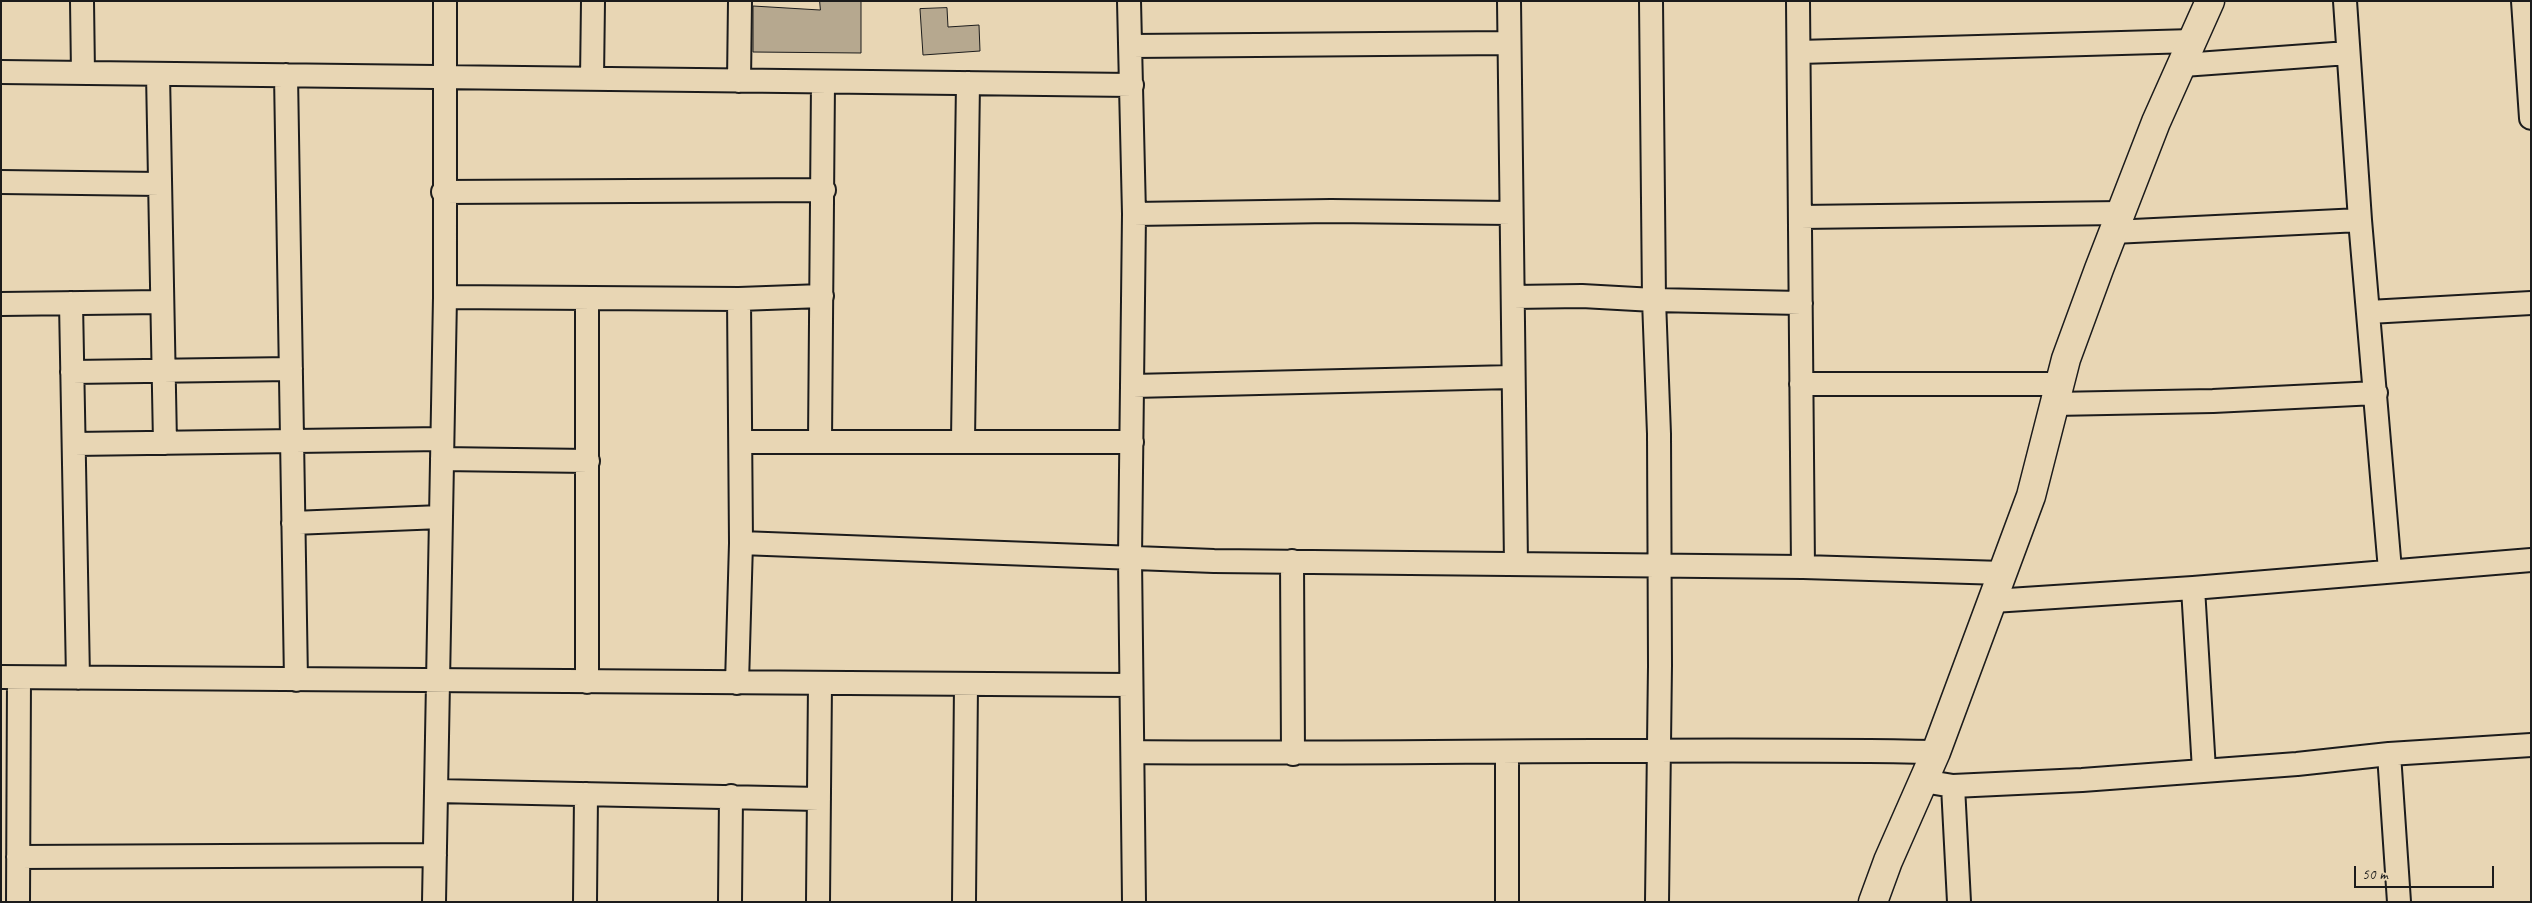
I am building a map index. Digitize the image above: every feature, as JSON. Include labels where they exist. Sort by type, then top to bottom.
[{"type":"main road","points":[[1873,902],[1888,860],[1936,752],[2031,496],[2066,359],[2156,122],[2210,1]]},
{"type":"street","points":[[82,1],[83,73]]},
{"type":"street","points":[[434,902],[440,681],[445,297],[443,192],[445,1]]},
{"type":"street","points":[[592,79],[593,1]]},
{"type":"street","points":[[738,81],[740,1]]},
{"type":"street","points":[[1129,1],[1134,214],[1130,558],[1134,902]]},
{"type":"street","points":[[1509,1],[1513,297],[1512,377],[1516,564]]},
{"type":"street","points":[[1651,1],[1654,300],[1659,434],[1658,566],[1660,665],[1657,750],[1657,902]]},
{"type":"street","points":[[1798,1],[1803,567]]},
{"type":"street","points":[[2345,1],[2360,220],[2390,570]]},
{"type":"street","points":[[2522,1],[2531,118]]},
{"type":"street","points":[[1131,46],[1509,43]]},
{"type":"street","points":[[1799,52],[2348,53]]},
{"type":"street","points":[[1,72],[1132,85]]},
{"type":"street","points":[[158,74],[165,443]]},
{"type":"street","points":[[286,76],[296,680]]},
{"type":"street","points":[[820,441],[824,190],[823,82]]},
{"type":"street","points":[[963,440],[968,84]]},
{"type":"street","points":[[1,182],[160,184]]},
{"type":"street","points":[[443,192],[824,190]]},
{"type":"street","points":[[1134,214],[1331,211],[1511,213]]},
{"type":"street","points":[[1800,217],[2117,223],[2360,220]]},
{"type":"street","points":[[445,297],[739,299],[822,296]]},
{"type":"street","points":[[1513,297],[1582,296],[1654,300],[1801,303]]},
{"type":"street","points":[[587,682],[588,299]]},
{"type":"street","points":[[737,683],[741,543],[739,299]]},
{"type":"street","points":[[1,304],[162,302]]},
{"type":"street","points":[[71,303],[78,678]]},
{"type":"street","points":[[2368,312],[2531,303]]},
{"type":"street","points":[[72,372],[290,369]]},
{"type":"street","points":[[1133,386],[1512,377]]},
{"type":"street","points":[[1801,384],[2213,400],[2376,393]]},
{"type":"street","points":[[741,442],[963,440],[1132,442]]},
{"type":"street","points":[[74,444],[292,441],[442,449],[588,461]]},
{"type":"street","points":[[293,523],[441,517]]},
{"type":"street","points":[[741,543],[1130,558],[1803,567],[2002,573]]},
{"type":"street","points":[[1993,601],[2193,588],[2390,570],[2531,560]]},
{"type":"street","points":[[1292,561],[1293,754]]},
{"type":"street","points":[[2193,588],[2204,770]]},
{"type":"street","points":[[18,902],[18,858],[10,678],[1132,685]]},
{"type":"street","points":[[818,902],[820,683]]},
{"type":"street","points":[[964,902],[966,684]]},
{"type":"street","points":[[1923,781],[1953,786],[2204,770],[2389,754],[2531,745]]},
{"type":"street","points":[[1133,752],[1293,754],[1657,750],[1936,752]]},
{"type":"street","points":[[1507,752],[1507,902]]},
{"type":"street","points":[[2389,754],[2399,902]]},
{"type":"street","points":[[1953,786],[1959,902]]},
{"type":"street","points":[[436,791],[819,799]]},
{"type":"street","points":[[585,902],[586,794]]},
{"type":"street","points":[[730,902],[731,796]]},
{"type":"street","points":[[18,858],[434,855]]},
{"type":"building","points":[[820,1],[861,1],[861,53],[753,52],[753,6],[820,10]]},
{"type":"building","points":[[947,8],[948,27],[979,25],[980,51],[923,55],[920,9]]}]
